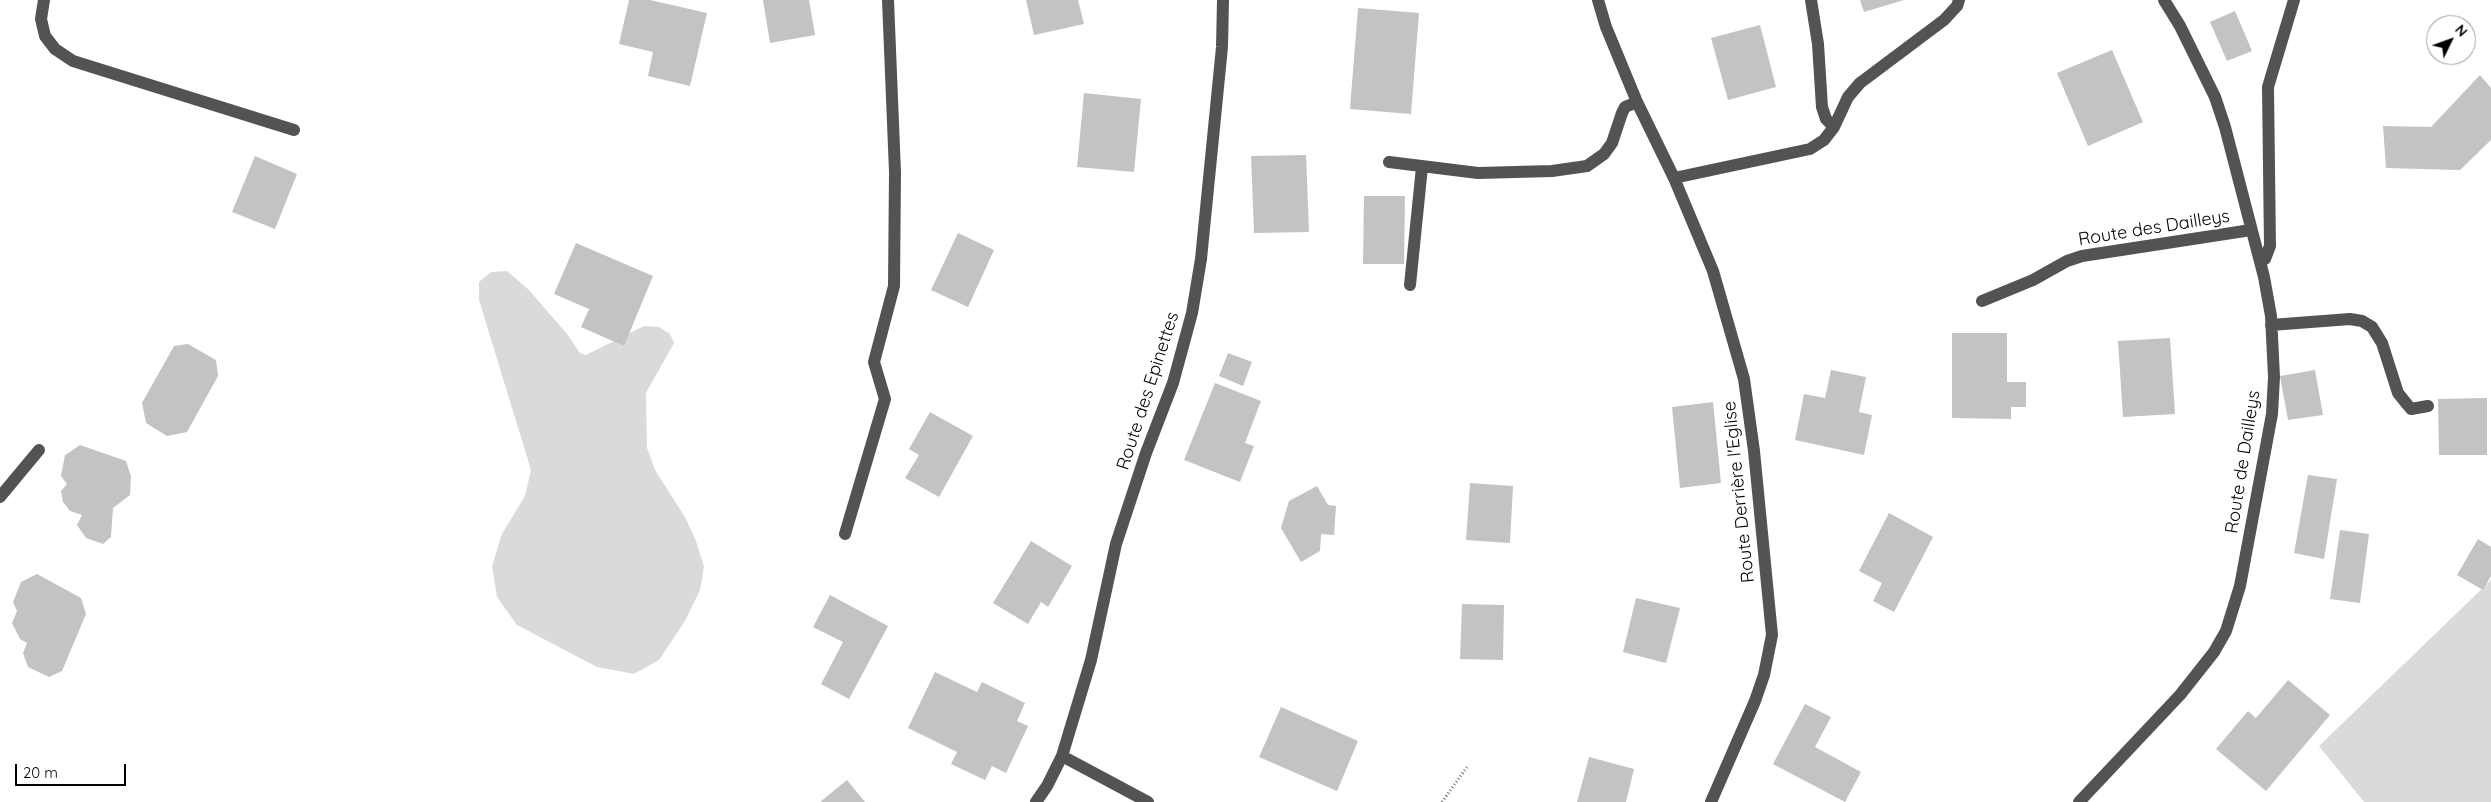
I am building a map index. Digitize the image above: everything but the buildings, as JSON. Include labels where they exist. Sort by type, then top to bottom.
[{"type":"street","points":[[44,0],[41,19],[45,36],[55,49],[73,61],[294,130]]},
{"type":"street","points":[[845,534],[885,399],[874,362],[894,286],[895,172],[888,0]]},
{"type":"street","name":"Route des Epinettes","points":[[1036,802],[1047,786],[1062,756],[1091,660],[1116,544],[1146,453],[1173,382],[1192,313],[1201,259],[1222,47],[1223,0]]},
{"type":"street","name":"Route Derrière l'Eglise","points":[[1598,0],[1637,102],[1674,178],[1714,271],[1744,379],[1754,451],[1772,635],[1764,675],[1755,701],[1711,802]]},
{"type":"street","points":[[1810,0],[1818,44],[1822,108],[1826,119],[1834,127]]},
{"type":"street","points":[[1674,178],[1810,149],[1824,140],[1834,127],[1848,97],[1860,83],[1944,20],[1959,0]]},
{"type":"street","name":"Route de Dailleys","points":[[2079,802],[2180,695],[2214,652],[2226,630],[2240,586],[2272,414],[2274,378],[2268,291],[2215,97],[2180,26],[2164,0]]},
{"type":"street","points":[[2260,261],[2265,259],[2270,246],[2268,87],[2294,0]]},
{"type":"street","points":[[1389,162],[1478,173],[1552,171],[1587,166],[1604,154],[1612,143],[1625,107],[1637,102]]},
{"type":"street","points":[[1410,285],[1422,167]]},
{"type":"street","name":"Route des Dailleys","points":[[1982,301],[2033,280],[2067,261],[2082,256],[2251,230]]},
{"type":"street","points":[[2271,325],[2350,319],[2362,321],[2372,327],[2382,343],[2398,393],[2411,409],[2428,406]]},
{"type":"street","points":[[0,497],[39,450]]},
{"type":"street","points":[[1062,756],[1148,802]]},
{"type":"path","points":[[1442,802],[1467,767]]},
{"type":"shaded area","points":[[507,271],[529,290],[567,334],[580,353],[586,355],[644,326],[659,327],[670,334],[674,343],[646,393],[647,448],[655,470],[685,517],[696,541],[704,567],[700,590],[685,621],[659,660],[634,674],[597,667],[517,625],[497,597],[492,566],[502,534],[525,496],[531,470],[479,300],[479,282],[491,272]]},
{"type":"shaded area","points":[[2491,580],[2491,802],[2364,802],[2319,746]]}]
